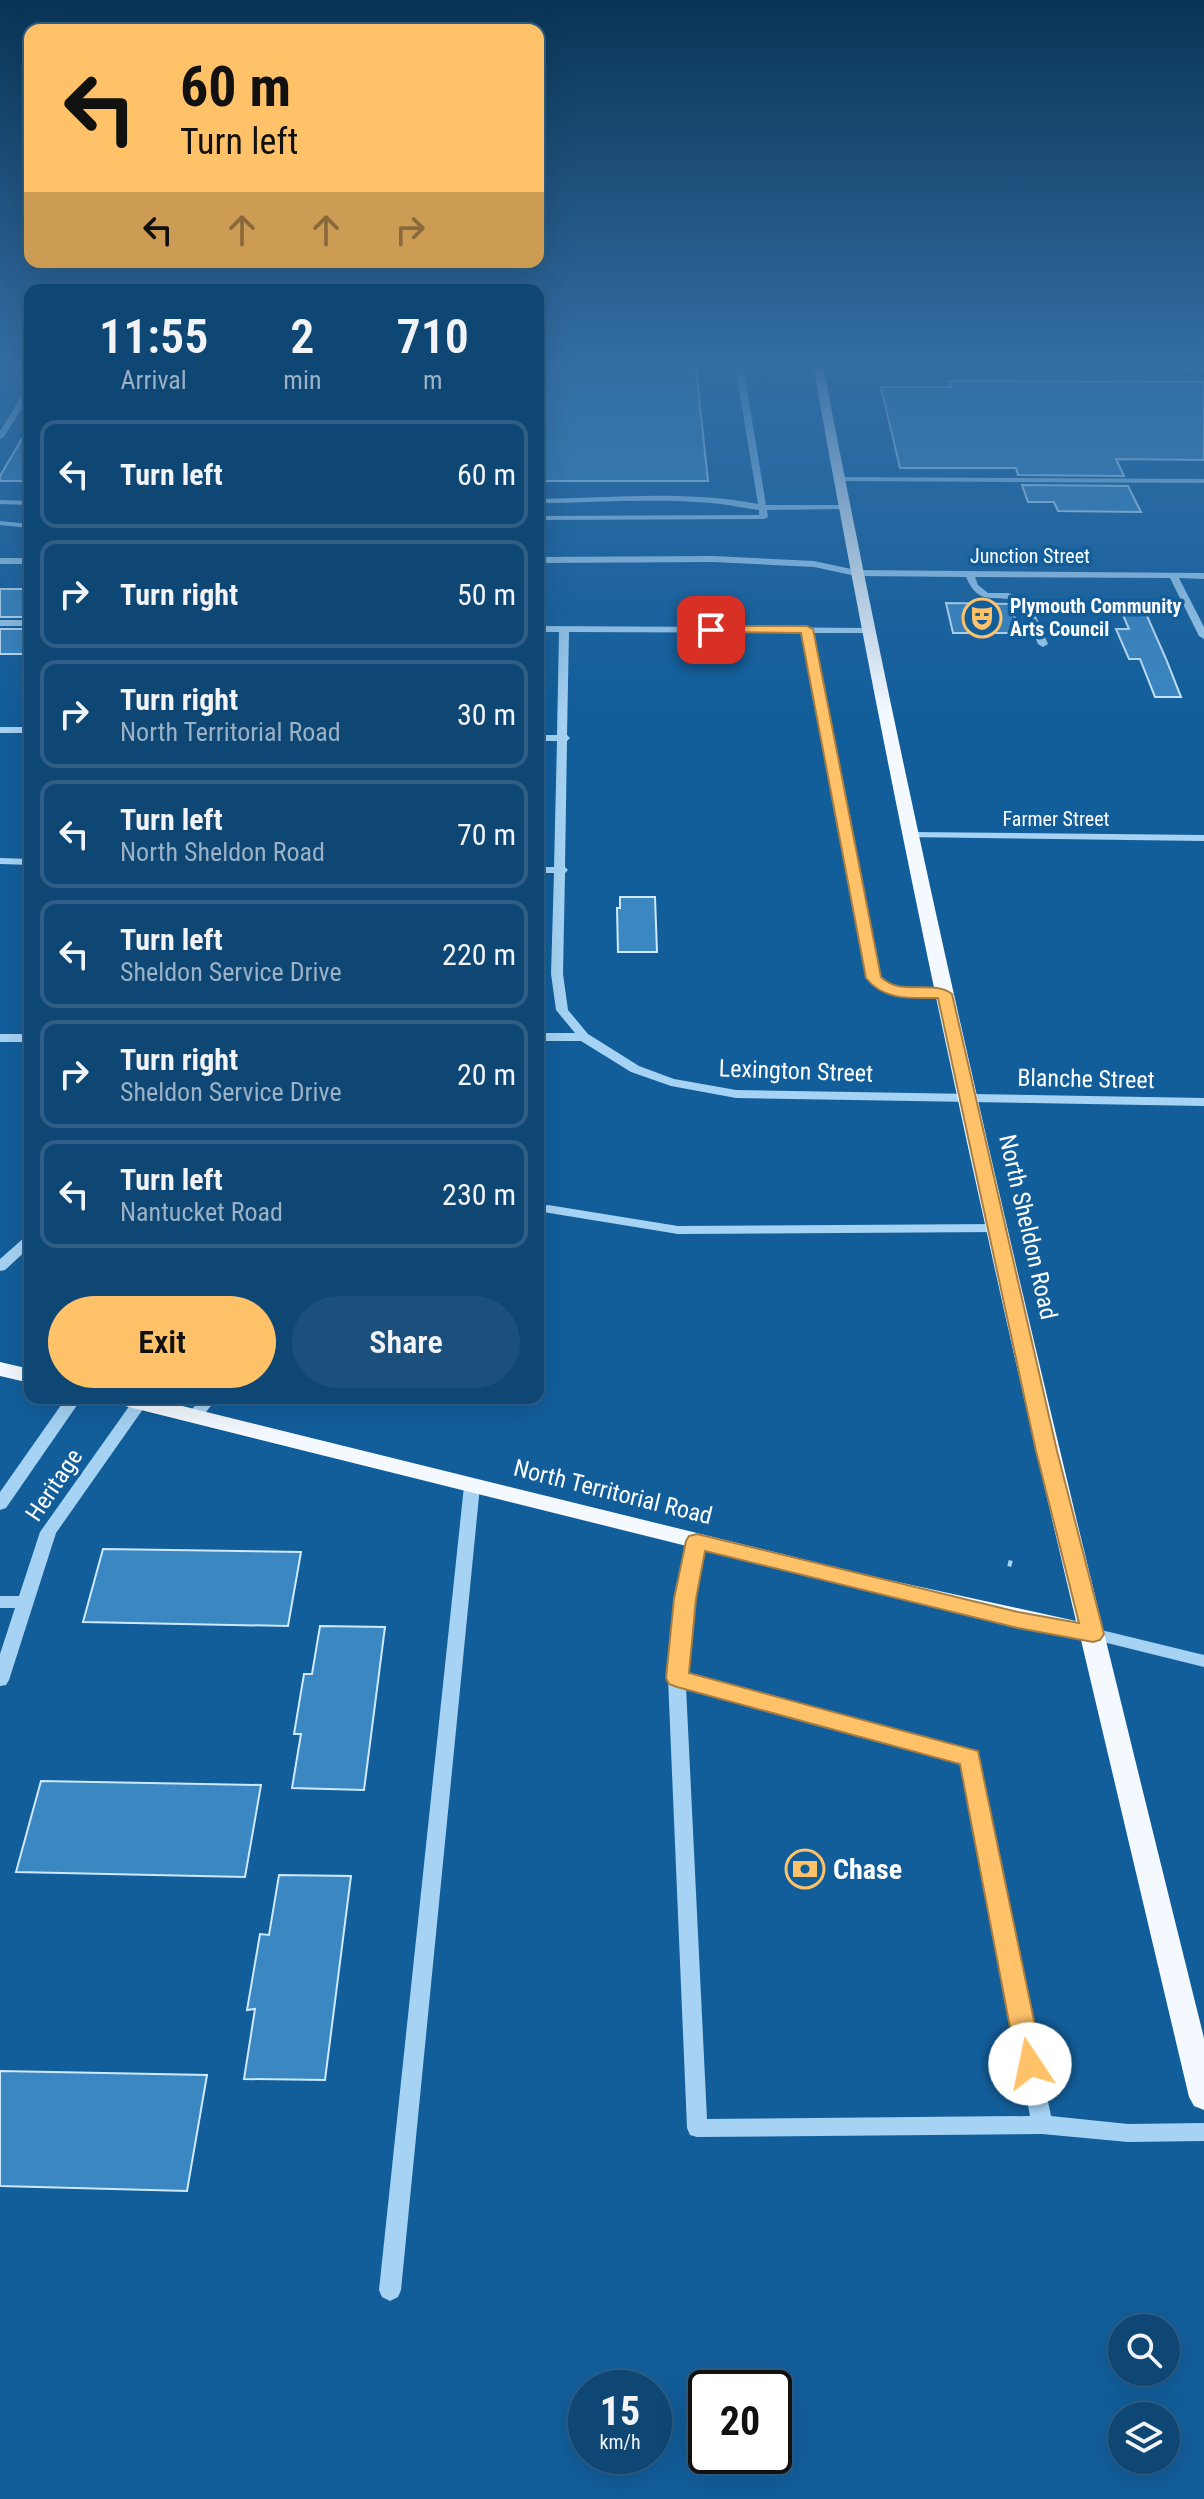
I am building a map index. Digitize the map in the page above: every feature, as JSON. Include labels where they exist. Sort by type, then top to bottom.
[{"type":"main road","name":"North Sheldon Road","points":[[838,482],[909,835],[1047,1451],[1204,2097]]},
{"type":"main road","points":[[0,1369],[24,1375]]},
{"type":"main road","name":"North Territorial Road","points":[[170,1404],[194,1417],[1018,1620],[1093,1634]]},
{"type":"street","points":[[544,518],[764,517],[760,482]]},
{"type":"street","points":[[544,501],[703,500],[765,508]]},
{"type":"street","points":[[0,502],[24,503]]},
{"type":"street","points":[[544,511],[843,507]]},
{"type":"street","points":[[0,523],[24,525]]},
{"type":"street","name":"Junction Street","points":[[544,560],[714,559],[814,564],[856,573],[1204,576]]},
{"type":"street","points":[[0,561],[24,561]]},
{"type":"street","points":[[969,574],[974,590],[979,594],[1014,596],[1026,602],[1043,644]]},
{"type":"street","points":[[1173,575],[1204,636]]},
{"type":"street","points":[[0,623],[24,623]]},
{"type":"street","points":[[544,629],[867,630]]},
{"type":"street","points":[[807,629],[874,978],[883,987],[896,992],[944,994]]},
{"type":"street","points":[[564,630],[565,738],[557,974],[562,1010],[584,1037]]},
{"type":"street","points":[[0,730],[24,730]]},
{"type":"street","points":[[544,738],[565,738]]},
{"type":"street","name":"Farmer Street","points":[[909,835],[1204,838]]},
{"type":"street","points":[[0,861],[24,862]]},
{"type":"street","points":[[544,870],[562,870]]},
{"type":"street","points":[[544,1037],[584,1037]]},
{"type":"street","name":"Lexington Street","points":[[584,1037],[604,1053],[635,1069],[711,1091],[762,1096],[968,1099]]},
{"type":"street","points":[[0,1038],[24,1038]]},
{"type":"street","name":"Blanche Street","points":[[968,1099],[1204,1102]]},
{"type":"street","points":[[548,1209],[678,1230],[998,1228]]},
{"type":"street","points":[[0,1267],[24,1245]]},
{"type":"street","name":"Heritage","points":[[0,1504],[70,1404]]},
{"type":"street","name":"Heritage","points":[[0,1680],[48,1532],[128,1404]]},
{"type":"street","points":[[194,1417],[204,1404]]},
{"type":"street","points":[[390,2290],[472,1486]]},
{"type":"street","points":[[697,1541],[685,1599],[677,1678],[697,2128],[1042,2125],[1128,2133],[1204,2132]]},
{"type":"street","points":[[0,1602],[24,1602]]},
{"type":"street","points":[[1093,1634],[1204,1661]]},
{"type":"street","points":[[677,1678],[970,1758],[1042,2125]]},
{"type":"building","points":[[1022,485],[1128,486],[1141,512],[1058,511],[1054,502],[1028,502]]},
{"type":"building","points":[[0,589],[24,589],[24,617],[0,617]]},
{"type":"building","points":[[1140,600],[1181,697],[1155,697],[1140,659],[1129,659],[1116,629],[1129,629],[1120,608]]},
{"type":"building","name":"Plymouth Community Arts Council","points":[[946,603],[1011,604],[1019,633],[953,633]]},
{"type":"building","points":[[0,629],[24,629],[24,654],[0,654]]},
{"type":"building","points":[[620,897],[655,897],[657,952],[618,952],[617,908],[620,908]]},
{"type":"building","points":[[103,1549],[301,1552],[288,1626],[83,1622]]},
{"type":"building","points":[[320,1626],[385,1627],[364,1790],[292,1788],[301,1734],[294,1734],[304,1674],[312,1674]]},
{"type":"building","points":[[41,1781],[261,1785],[245,1877],[16,1872]]},
{"type":"building","points":[[279,1875],[351,1876],[325,2080],[244,2079],[255,2009],[247,2010],[260,1934],[269,1935]]},
{"type":"building","points":[[0,2071],[207,2075],[187,2191],[0,2186]]},
{"type":"place","name":"Plymouth Community Arts Council","points":[[982,618]]},
{"type":"place","name":"Chase","points":[[805,1869]]},
{"type":"route","points":[[711,630],[807,629],[874,978],[883,987],[896,992],[944,994],[1047,1451],[1093,1634],[1018,1620],[697,1541],[685,1599],[677,1678],[970,1758],[1030,2064]]}]
